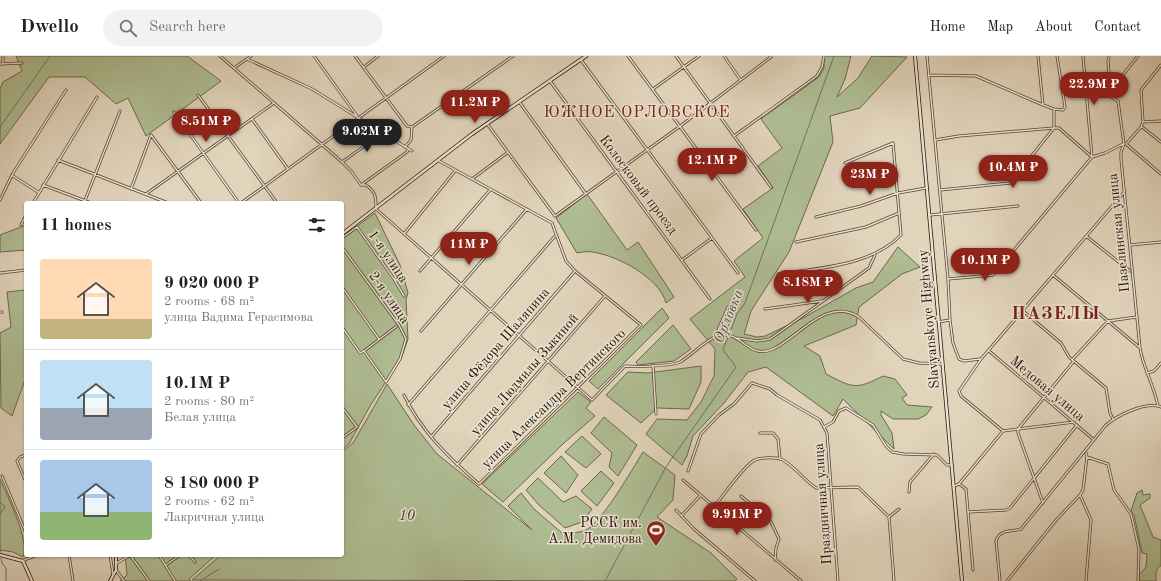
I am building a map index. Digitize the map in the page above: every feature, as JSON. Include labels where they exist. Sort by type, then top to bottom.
[{"type":"main road","points":[[344,233],[439,161],[472,134],[520,104],[586,56]]},
{"type":"main road","name":"Slavyanskoye Highway","points":[[915,56],[962,581]]},
{"type":"main road","points":[[0,555],[23,561],[32,581]]},
{"type":"main road","points":[[110,581],[116,570],[116,557]]},
{"type":"street","points":[[3,56],[3,64]]},
{"type":"street","points":[[220,56],[342,162],[361,185],[366,185],[374,192],[376,197],[376,209],[592,400],[625,366],[678,363],[716,337],[726,335],[757,341],[770,339],[870,268],[875,255]]},
{"type":"street","points":[[234,68],[251,56]]},
{"type":"street","points":[[314,56],[358,118]]},
{"type":"street","points":[[355,56],[407,126],[412,127]]},
{"type":"street","points":[[363,67],[378,56]]},
{"type":"street","points":[[243,201],[444,56]]},
{"type":"street","points":[[412,127],[513,56]]},
{"type":"street","points":[[628,56],[756,230]]},
{"type":"street","points":[[676,56],[771,187]]},
{"type":"street","points":[[652,89],[699,56]]},
{"type":"street","points":[[724,56],[740,80]]},
{"type":"street","points":[[488,125],[555,216],[679,127],[771,57],[770,56]]},
{"type":"street","points":[[734,136],[818,76],[822,67],[824,56]]},
{"type":"street","points":[[927,56],[953,343],[959,359],[964,361],[981,359]]},
{"type":"street","points":[[1038,56],[1043,105]]},
{"type":"street","points":[[929,75],[976,76],[1054,110],[1063,110],[1065,107],[1058,56]]},
{"type":"street","points":[[1083,56],[1092,157]]},
{"type":"street","name":"Пазелинская улица","points":[[1109,56],[1108,61],[1111,97],[1118,101],[1125,144],[1120,152],[1120,159],[1125,191],[1131,271],[1140,348],[1144,366],[1154,389],[1158,406]]},
{"type":"street","points":[[1122,76],[1138,56]]},
{"type":"street","points":[[246,59],[312,89],[384,133],[408,150],[412,151]]},
{"type":"street","name":"Колосковый проезд","points":[[582,60],[738,272]]},
{"type":"street","points":[[0,64],[22,63]]},
{"type":"street","points":[[948,279],[992,275],[1092,157],[1125,144],[1141,127],[1143,122],[1141,90],[1161,65]]},
{"type":"street","name":"Колосковый проезд","points":[[550,81],[710,299]]},
{"type":"street","points":[[0,200],[13,176],[66,90]]},
{"type":"street","points":[[198,95],[276,201]]},
{"type":"street","points":[[34,201],[97,97]]},
{"type":"street","points":[[146,194],[274,103]]},
{"type":"street","points":[[520,104],[586,194]]},
{"type":"street","points":[[940,190],[1010,183],[1054,128],[1054,110]]},
{"type":"street","points":[[85,201],[120,111]]},
{"type":"street","points":[[174,112],[239,201]]},
{"type":"street","points":[[252,119],[288,169]]},
{"type":"street","points":[[1143,122],[1161,121]]},
{"type":"street","points":[[405,147],[411,140],[412,127]]},
{"type":"street","points":[[1141,127],[1161,142]]},
{"type":"street","points":[[935,140],[959,136],[1058,128],[1092,157]]},
{"type":"street","points":[[342,162],[384,133]]},
{"type":"street","points":[[131,189],[152,135],[200,201]]},
{"type":"street","points":[[778,274],[824,267],[875,255],[892,244],[900,235],[893,143],[845,163]]},
{"type":"street","points":[[1125,144],[1161,174]]},
{"type":"street","points":[[361,185],[408,150]]},
{"type":"street","points":[[472,179],[508,153]]},
{"type":"street","points":[[58,160],[161,201]]},
{"type":"street","points":[[439,161],[552,223],[555,236],[566,261],[575,271],[606,296]]},
{"type":"street","points":[[404,234],[455,171]]},
{"type":"street","points":[[13,176],[39,192]]},
{"type":"street","points":[[43,184],[83,201]]},
{"type":"street","points":[[816,216],[861,206],[897,193],[926,188]]},
{"type":"street","points":[[420,271],[432,259],[490,190]]},
{"type":"street","points":[[1003,431],[961,396],[959,391],[981,359],[1125,191]]},
{"type":"street","points":[[929,215],[1018,206]]},
{"type":"street","points":[[421,331],[527,209]]},
{"type":"street","points":[[796,242],[866,227],[899,213]]},
{"type":"street","points":[[21,225],[24,219]]},
{"type":"street","name":"1-я улица","points":[[344,237],[357,227],[394,279],[404,296]]},
{"type":"street","points":[[408,405],[555,236]]},
{"type":"street","points":[[1086,236],[1131,271]]},
{"type":"street","points":[[682,260],[712,238]]},
{"type":"street","points":[[1130,245],[1161,242]]},
{"type":"street","name":"2-я улица","points":[[344,250],[398,325],[406,340],[400,358],[386,382],[364,351]]},
{"type":"street","points":[[0,273],[24,270]]},
{"type":"street","name":"улица Фёдора Шаляпина","points":[[430,438],[575,271]]},
{"type":"street","points":[[1053,275],[1140,348]]},
{"type":"street","points":[[344,290],[379,339]]},
{"type":"street","name":"улица Александра Вертинского","points":[[457,465],[479,484],[641,325],[606,296]]},
{"type":"street","name":"улица Людмилы Зыкиной","points":[[457,465],[606,296]]},
{"type":"street","points":[[765,309],[824,301]]},
{"type":"street","points":[[716,337],[728,307]]},
{"type":"street","points":[[737,338],[754,350],[772,350],[825,314],[842,311],[859,317],[903,359],[919,363],[942,364]]},
{"type":"street","points":[[1023,311],[1061,343],[1073,360],[1106,388],[1110,413],[1114,419]]},
{"type":"street","points":[[1043,503],[1018,433],[1018,428],[1073,360],[1108,321],[1137,317]]},
{"type":"street","points":[[938,322],[950,320]]},
{"type":"street","points":[[344,330],[360,353],[398,325]]},
{"type":"street","name":"Медовая улица","points":[[989,351],[1094,440]]},
{"type":"street","points":[[1148,373],[1154,371],[1161,363]]},
{"type":"street","points":[[653,365],[656,414]]},
{"type":"street","points":[[688,471],[701,434],[718,415],[734,404],[752,383],[770,389],[777,395],[820,420],[824,427],[833,422],[839,411],[846,408],[873,425],[886,446],[892,452],[904,454],[934,454],[940,457],[947,465],[952,465]]},
{"type":"street","points":[[404,395],[408,405],[430,438],[457,465]]},
{"type":"street","points":[[1000,581],[996,541],[998,536],[1002,532],[1021,529],[1086,453],[1094,440],[1114,419],[1149,405],[1161,407]]},
{"type":"street","points":[[344,410],[356,428],[344,437]]},
{"type":"street","points":[[954,486],[960,484],[1003,431],[1074,422]]},
{"type":"street","points":[[968,512],[1008,509],[1077,425]]},
{"type":"street","name":"Праздничная улица","points":[[824,427],[827,433],[838,581]]},
{"type":"street","points":[[760,433],[773,433],[778,439],[780,459]]},
{"type":"street","points":[[1007,581],[1057,519],[1080,495],[1083,490],[1087,457],[1086,453]]},
{"type":"street","points":[[909,492],[910,482],[934,454]]},
{"type":"street","points":[[24,456],[20,457],[17,461],[24,477]]},
{"type":"street","points":[[1087,457],[1108,464],[1114,490],[1132,514],[1139,549],[1138,581]]},
{"type":"street","points":[[714,507],[733,483],[755,460],[780,459],[816,488],[832,489],[855,487],[861,489],[889,517],[894,581]]},
{"type":"street","points":[[2,476],[24,528]]},
{"type":"street","points":[[683,480],[800,580]]},
{"type":"street","points":[[960,484],[966,489],[973,570]]},
{"type":"street","points":[[682,515],[701,495]]},
{"type":"street","points":[[1080,495],[1091,520],[1086,581]]},
{"type":"street","points":[[741,496],[772,524],[779,539],[776,548],[775,560]]},
{"type":"street","points":[[889,517],[899,509]]},
{"type":"street","points":[[676,510],[694,529],[755,581]]},
{"type":"street","points":[[23,561],[32,557]]},
{"type":"street","points":[[69,557],[73,581]]},
{"type":"street","points":[[110,557],[114,576]]},
{"type":"street","points":[[117,563],[127,557]]},
{"type":"street","points":[[131,557],[149,581]]},
{"type":"street","points":[[160,557],[175,581]]},
{"type":"street","points":[[166,565],[177,557]]},
{"type":"street","points":[[191,557],[195,562]]},
{"type":"street","points":[[116,570],[124,581]]},
{"type":"street","points":[[796,581],[800,580]]},
{"type":"green space","points":[[16,56],[187,56],[221,81],[146,136],[128,98],[116,104],[85,77],[49,77],[0,144],[0,89],[3,82],[22,71]]},
{"type":"green space","points":[[824,56],[851,56],[845,79],[837,97],[858,78],[872,56],[907,57],[860,108],[830,116],[833,142],[789,252],[751,311],[744,334],[757,337],[765,336],[803,318],[856,288],[873,282],[898,247],[920,267],[902,274],[859,307],[856,325],[804,346],[820,356],[826,374],[835,379],[854,386],[866,384],[883,376],[895,379],[907,395],[902,398],[907,405],[932,407],[926,415],[918,419],[893,419],[881,411],[881,415],[892,433],[894,449],[843,399],[833,416],[766,367],[748,372],[724,403],[693,436],[687,456],[682,465],[646,434],[657,419],[687,420],[701,402],[714,376],[715,349],[690,319],[745,277],[734,261],[763,238],[743,209],[773,188],[758,166],[782,148],[761,119],[819,77],[824,68]]},
{"type":"green space","points":[[587,194],[627,250],[638,242],[674,297],[666,303],[656,285],[626,263],[603,254],[593,252],[577,253],[556,218]]},
{"type":"green space","points":[[375,213],[400,265],[408,293],[406,299],[408,339],[401,359],[370,406],[349,444],[344,448],[344,236]]},
{"type":"green space","points":[[24,226],[24,250],[0,252],[0,235]]},
{"type":"green space","points":[[24,290],[24,383],[12,416],[1,408],[0,333],[11,327],[7,292]]},
{"type":"green space","points":[[662,308],[669,318],[598,389],[589,381]]},
{"type":"green space","points":[[673,325],[691,349],[674,361],[638,365],[636,362]]},
{"type":"green space","points":[[701,366],[701,382],[689,409],[657,408],[641,423],[606,395],[628,372],[648,373]]},
{"type":"green space","name":"10","points":[[387,384],[414,425],[437,454],[532,530],[508,506],[521,493],[534,509],[562,533],[576,533],[584,531],[591,527],[599,519],[643,452],[675,475],[673,500],[657,517],[711,553],[737,579],[735,581],[192,580],[219,557],[344,557],[344,450],[353,443]]},
{"type":"green space","points":[[578,392],[591,402],[586,408],[595,416],[564,443],[503,502],[482,484]]},
{"type":"green space","points":[[604,417],[637,445],[618,476],[609,467],[612,453],[591,433]]},
{"type":"green space","points":[[582,436],[601,454],[586,468],[565,452]]},
{"type":"green space","points":[[561,456],[578,475],[566,493],[544,473]]},
{"type":"green space","points":[[601,471],[614,483],[597,506],[581,491]]},
{"type":"green space","points":[[538,478],[563,502],[576,496],[592,509],[582,522],[565,528],[539,505],[526,490]]},
{"type":"green space","points":[[0,479],[21,530],[24,550],[23,557],[13,552],[0,550]]},
{"type":"green space","points":[[1142,490],[1143,495],[1150,494],[1150,498],[1140,505],[1153,537],[1161,540],[1161,566],[1159,566],[1156,572],[1156,581],[1139,581],[1139,575],[1146,567],[1147,554],[1142,553],[1134,515],[1131,511],[1137,493]]},
{"type":"green space","points":[[125,557],[214,557],[189,579],[191,581],[120,581],[127,575]]},
{"type":"waterway","points":[[0,127],[50,56]]},
{"type":"waterway","name":"Орловка","points":[[605,581],[666,467],[736,367],[723,350],[737,314],[745,303],[834,56]]},
{"type":"waterway","points":[[0,502],[5,507],[0,514]]},
{"type":"waterway","points":[[1,558],[2,563],[6,568],[6,581]]},
{"type":"waterway","points":[[200,581],[219,569]]},
{"type":"place","name":"РССК им. А.М. Демидова","points":[[656,547]]},
{"type":"district","name":"ЮЖНОЕ ОРЛОВСКОЕ","points":[[637,111]]},
{"type":"district","name":"ПАЗЕЛЫ","points":[[1056,313]]}]
